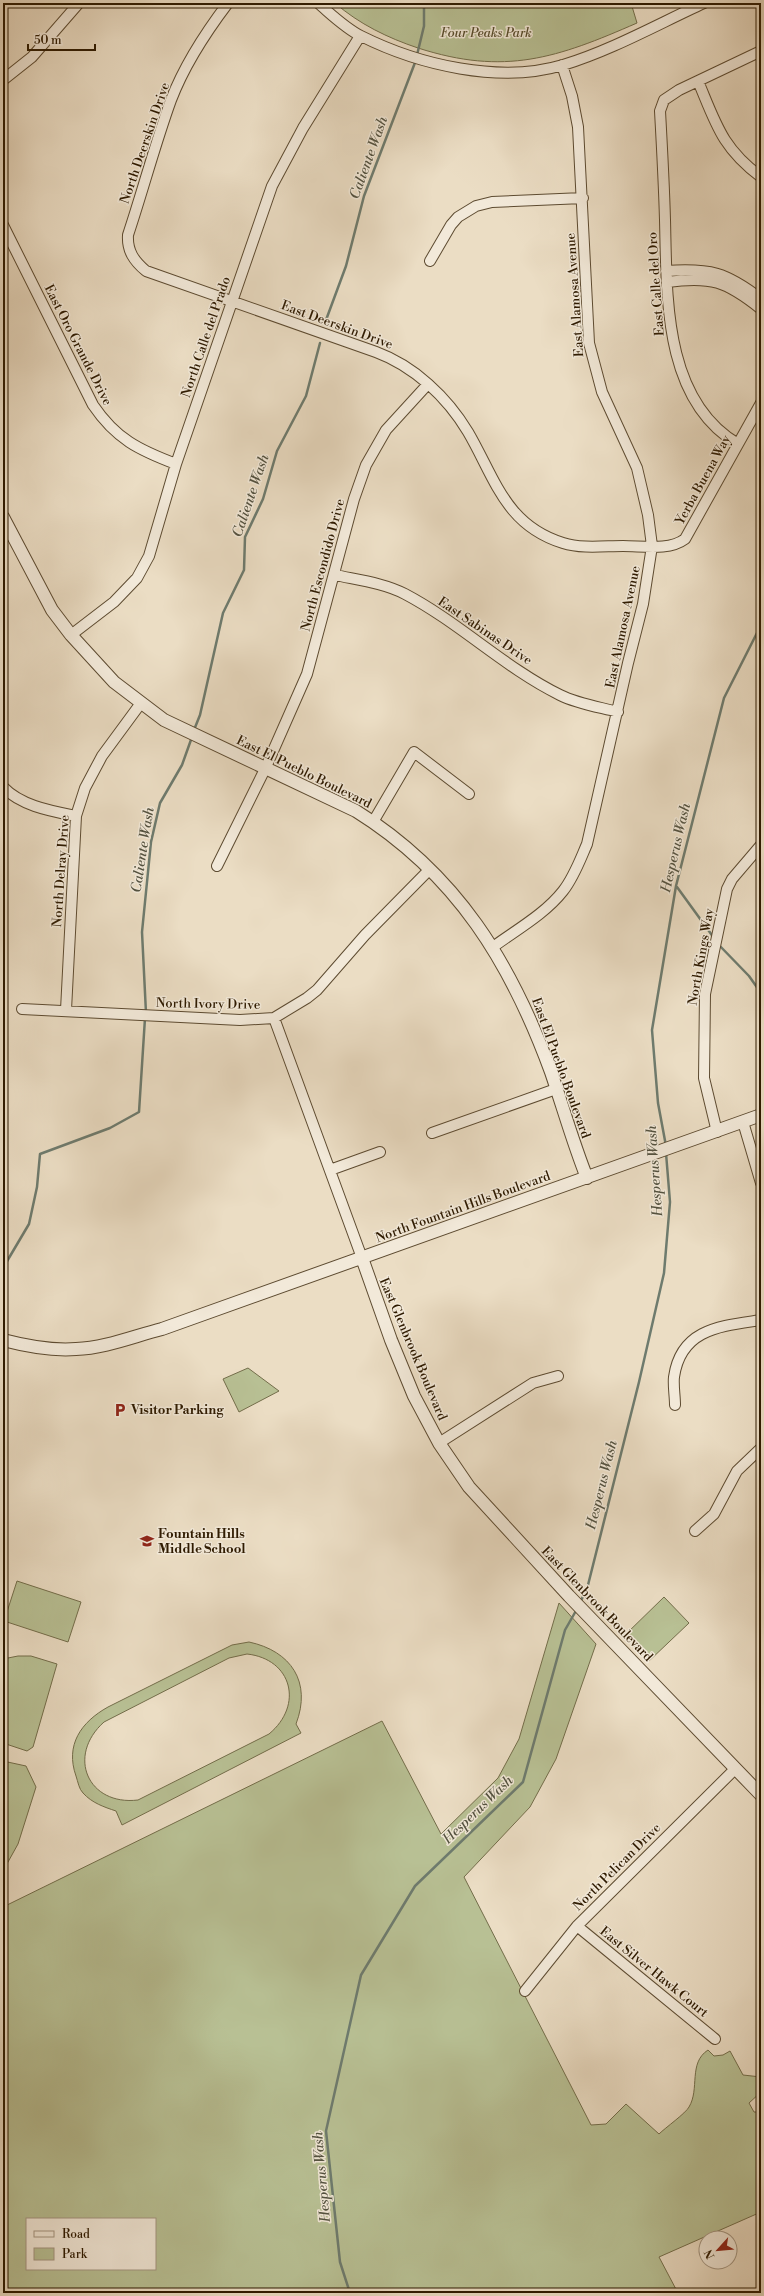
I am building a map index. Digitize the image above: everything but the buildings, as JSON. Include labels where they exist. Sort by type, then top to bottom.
[{"type":"street","points":[[3,80],[32,57],[79,3]]},
{"type":"street","name":"North Deerskin Drive","points":[[132,256],[128,244],[128,235],[172,99],[197,48],[211,25],[228,3]]},
{"type":"street","points":[[318,3],[360,36],[403,54],[459,68],[511,73],[562,65],[615,44],[704,3]]},
{"type":"street","name":"North Calle del Prado","points":[[71,635],[114,602],[137,578],[149,556],[176,464],[272,186],[302,128],[360,36]]},
{"type":"street","points":[[761,50],[698,80],[722,136],[733,153],[761,177]]},
{"type":"street","name":"East Alamosa Avenue","points":[[493,947],[535,917],[553,901],[563,890],[576,869],[587,844],[628,663],[643,604],[652,546],[648,515],[637,468],[613,419],[593,361],[588,326],[583,198],[578,128],[572,96],[562,65]]},
{"type":"street","name":"East Calle del Oro","points":[[698,80],[664,100],[660,111],[666,271],[673,340],[678,361],[686,382],[702,413],[710,424],[722,435],[738,444]]},
{"type":"street","points":[[430,260],[451,225],[476,206],[492,202],[583,198]]},
{"type":"street","name":"East Oro Grande Drive","points":[[3,225],[93,405],[103,420],[116,434],[144,452],[176,464]]},
{"type":"street","name":"East Deerskin Drive","points":[[132,256],[146,271],[391,358],[428,384],[460,419],[505,500],[519,518],[532,529],[564,544],[584,546],[652,546]]},
{"type":"street","points":[[666,271],[712,271],[726,276],[761,299]]},
{"type":"street","points":[[667,282],[708,279],[724,284],[761,309]]},
{"type":"street","name":"North Escondido Drive","points":[[217,866],[266,768],[307,674],[335,575],[354,499],[366,464],[386,430],[428,384]]},
{"type":"street","name":"Yerba Buena Way","points":[[652,546],[673,546],[685,539],[761,403]]},
{"type":"street","name":"East El Pueblo Boulevard","points":[[3,516],[52,610],[71,635],[114,682],[164,720],[356,811],[408,850],[463,905],[493,947],[514,984],[527,1012],[587,1178]]},
{"type":"street","name":"East Sabinas Drive","points":[[335,575],[370,582],[404,594],[439,614],[544,687],[584,704],[618,712]]},
{"type":"street","name":"North Delray Drive","points":[[66,1010],[76,816],[86,788],[102,756],[141,703]]},
{"type":"street","points":[[372,822],[414,752],[469,794]]},
{"type":"street","points":[[3,787],[24,801],[42,808],[76,816]]},
{"type":"street","name":"North Kings Way","points":[[717,1132],[704,1078],[705,994],[727,889],[732,879],[761,845]]},
{"type":"street","name":"North Ivory Drive","points":[[22,1009],[66,1010],[240,1020],[274,1018],[299,1004],[317,990],[365,935],[429,870]]},
{"type":"street","name":"East Glenbrook Boulevard","points":[[274,1018],[391,1340],[414,1396],[439,1443],[469,1487],[514,1538],[761,1795]]},
{"type":"street","points":[[432,1133],[556,1089]]},
{"type":"street","name":"North Fountain Hills Boulevard","points":[[3,1340],[27,1346],[76,1349],[107,1344],[173,1325],[717,1132],[761,1115]]},
{"type":"street","points":[[743,1122],[761,1183]]},
{"type":"street","points":[[330,1170],[380,1152]]},
{"type":"street","points":[[675,1404],[674,1377],[679,1359],[686,1346],[696,1337],[712,1328],[761,1320]]},
{"type":"street","points":[[439,1443],[534,1383],[558,1376]]},
{"type":"street","points":[[695,1531],[714,1514],[737,1471],[761,1448]]},
{"type":"street","name":"North Pelican Drive","points":[[526,1991],[577,1926],[735,1769]]},
{"type":"street","name":"East Silver Hawk Court","points":[[577,1926],[715,2039]]},
{"type":"green space","name":"Four Peaks Park","points":[[335,3],[631,3],[637,23],[581,46],[555,54],[504,62],[478,61],[449,56],[418,48],[396,40],[364,24],[344,11]]},
{"type":"green space","points":[[248,1368],[279,1391],[239,1412],[223,1379]]},
{"type":"green space","points":[[17,1581],[81,1602],[68,1642],[4,1621]]},
{"type":"green space","points":[[664,1597],[689,1623],[649,1661],[624,1636]]},
{"type":"green space","points":[[559,1603],[596,1644],[556,1759],[530,1807],[464,1877],[591,2125],[606,2124],[626,2104],[659,2134],[689,2107],[694,2092],[698,2062],[702,2055],[708,2050],[714,2056],[723,2055],[730,2051],[743,2075],[761,2077],[761,2092],[749,2103],[754,2112],[761,2112],[761,2212],[720,2230],[698,2230],[698,2240],[659,2257],[678,2293],[3,2293],[3,1907],[382,1721],[441,1834],[498,1778],[519,1739]]},
{"type":"green space","points":[[249,1642],[264,1646],[287,1661],[299,1682],[301,1695],[300,1709],[296,1724],[301,1733],[122,1825],[116,1811],[94,1802],[80,1790],[73,1765],[73,1754],[74,1744],[83,1727],[98,1713],[108,1707],[232,1645]],"holes":[[[247,1654],[262,1658],[274,1665],[283,1674],[288,1685],[289,1697],[287,1710],[280,1722],[269,1734],[138,1800],[121,1800],[106,1795],[95,1787],[88,1776],[85,1763],[86,1749],[92,1735],[104,1722],[229,1658]]]},
{"type":"green space","points":[[18,1656],[31,1656],[57,1664],[33,1747],[27,1751],[3,1743],[3,1659]]},
{"type":"green space","points":[[3,1761],[26,1766],[36,1787],[18,1844],[3,1871]]},
{"type":"waterway","name":"Caliente Wash","points":[[417,55],[424,26],[424,3]]},
{"type":"waterway","name":"Caliente Wash","points":[[326,320],[346,266],[364,196],[416,60]]},
{"type":"waterway","name":"Caliente Wash","points":[[194,730],[200,715],[223,613],[244,570],[245,537],[263,499],[277,451],[306,396],[320,343]]},
{"type":"waterway","name":"Hesperus Wash","points":[[666,1146],[658,1103],[652,1030],[676,886],[724,698],[761,625]]},
{"type":"waterway","name":"Caliente Wash","points":[[146,1013],[142,932],[151,842],[160,803],[182,765],[192,737]]},
{"type":"waterway","points":[[677,887],[714,938]]},
{"type":"waterway","points":[[718,944],[749,976],[761,993]]},
{"type":"waterway","name":"Caliente Wash","points":[[3,1268],[29,1224],[37,1187],[40,1154],[110,1128],[139,1112],[145,1018]]},
{"type":"waterway","name":"Hesperus Wash","points":[[580,1603],[588,1585],[639,1382],[664,1273],[670,1202],[666,1153]]},
{"type":"waterway","name":"Hesperus Wash","points":[[350,2293],[340,2262],[326,2131],[361,1975],[415,1886],[523,1782],[565,1630],[577,1609]]},
{"type":"place","name":"Visitor Parking","points":[[120,1410]]},
{"type":"place","name":"Fountain Hills Middle School","points":[[147,1541]]}]
